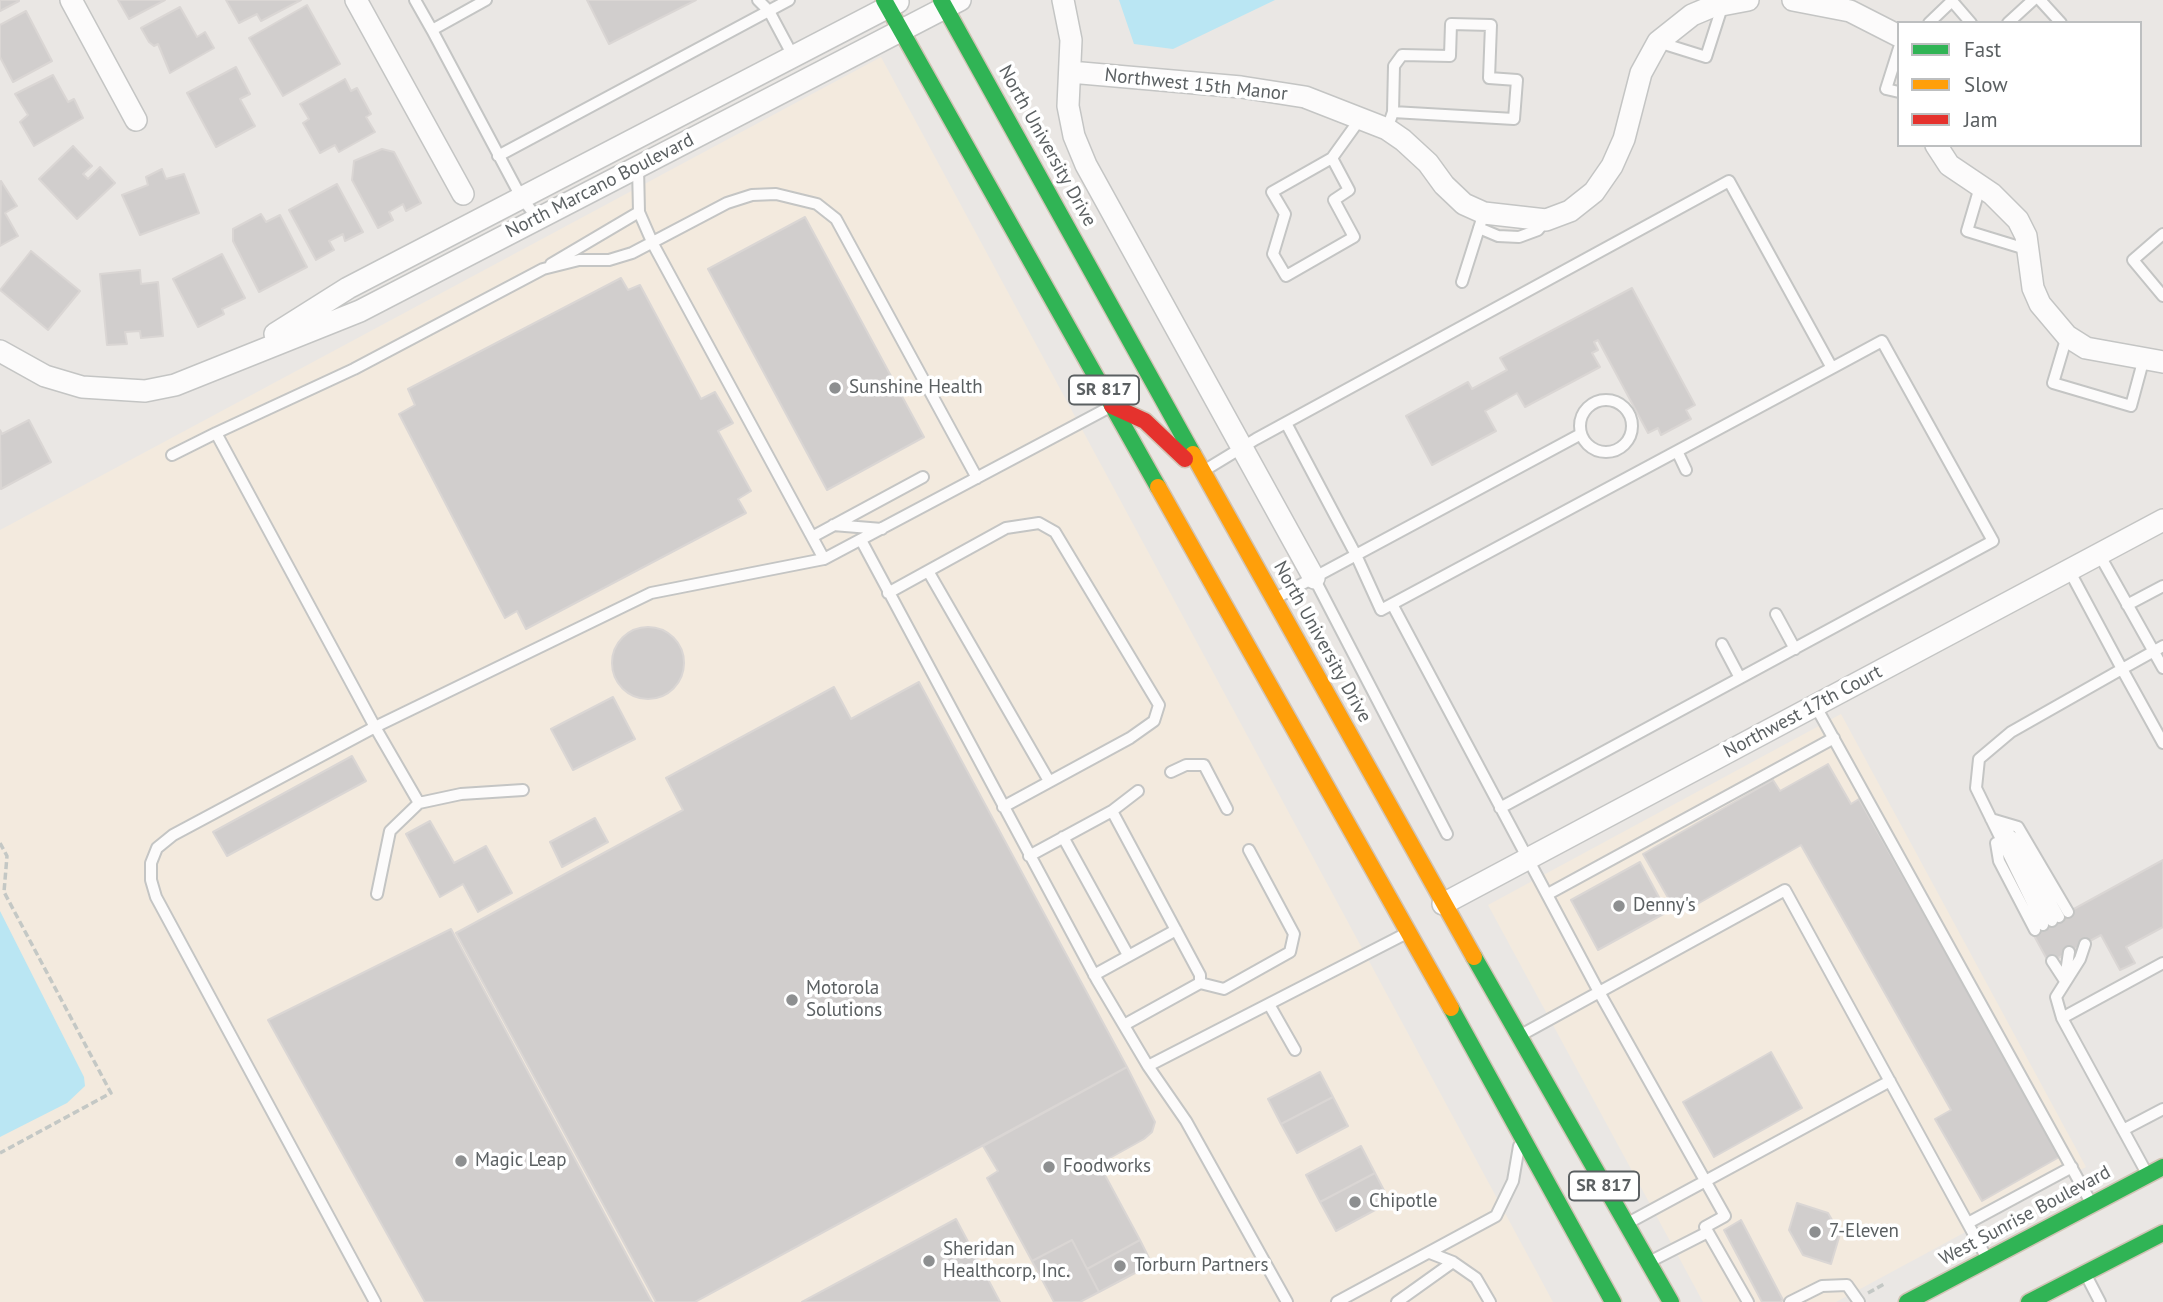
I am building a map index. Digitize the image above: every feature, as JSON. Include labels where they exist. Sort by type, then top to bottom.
[{"type":"main road","name":"SR 817","points":[[891,2],[901,30],[1112,406],[1384,887],[1414,933],[1521,1136],[1613,1302]]},
{"type":"main road","name":"North University Drive","points":[[949,3],[1437,904],[1480,966],[1671,1302]]},
{"type":"main road","points":[[1112,406],[1145,421],[1181,456],[1203,472]]},
{"type":"main road","points":[[1384,887],[1406,899]]},
{"type":"main road","points":[[1444,938],[1480,966]]},
{"type":"main road","name":"West Sunrise Boulevard","points":[[1907,1302],[2163,1167]]},
{"type":"main road","points":[[2029,1302],[2163,1233]]},
{"type":"street","points":[[71,0],[136,120]]},
{"type":"street","points":[[356,0],[463,194]]},
{"type":"street","points":[[1063,0],[1070,32],[1068,106],[1074,136],[1086,165],[1314,578]]},
{"type":"street","name":"Northwest 15th Manor","points":[[1070,72],[1241,87],[1306,97],[1360,119],[1390,121],[1428,163],[1444,186],[1481,220],[1546,220],[1570,211],[1586,198],[1612,166],[1624,139],[1641,73],[1658,42],[1692,15],[1733,1]]},
{"type":"street","points":[[1803,1],[1850,11],[1897,35]]},
{"type":"street","name":"North Marcano Boulevard","points":[[234,359],[348,288],[793,56],[891,2]]},
{"type":"street","name":"North Marcano Boulevard","points":[[6,362],[82,387],[145,391],[175,385],[234,359],[360,311],[949,3]]},
{"type":"street","points":[[1937,147],[1949,165],[2005,205],[2018,220],[2029,250],[2033,288],[2040,304],[2067,335],[2086,348],[2154,360]]},
{"type":"street","name":"Northwest 17th Court","points":[[1437,904],[1528,859],[2163,520]]},
{"type":"lane","points":[[415,0],[521,197],[531,210],[541,217]]},
{"type":"lane","points":[[432,30],[486,0]]},
{"type":"lane","points":[[758,0],[769,11],[793,56]]},
{"type":"lane","points":[[498,156],[789,0]]},
{"type":"lane","points":[[2010,21],[2033,0]]},
{"type":"lane","points":[[2040,0],[2059,21]]},
{"type":"lane","points":[[1658,42],[1706,57],[1733,1]]},
{"type":"lane","points":[[1931,21],[1952,1],[1969,21]]},
{"type":"lane","points":[[1451,24],[1491,25],[1489,78],[1517,80],[1514,119],[1390,121],[1394,66],[1402,55],[1450,56],[1451,24]]},
{"type":"lane","points":[[1897,54],[1886,89],[1897,92]]},
{"type":"lane","points":[[1332,158],[1349,190],[1334,200],[1354,237],[1286,276],[1273,254],[1285,214],[1272,191],[1332,158],[1360,119]]},
{"type":"lane","points":[[638,167],[639,212],[653,244],[824,559]]},
{"type":"lane","points":[[1203,472],[1286,423],[1730,181],[1832,368]]},
{"type":"lane","points":[[1980,187],[1967,231],[2029,250]]},
{"type":"lane","points":[[543,269],[579,260],[609,260],[653,244],[727,203],[752,195],[776,194],[826,209],[846,232],[977,478]]},
{"type":"lane","points":[[172,455],[354,369],[543,269],[639,212]]},
{"type":"lane","points":[[1462,282],[1481,220]]},
{"type":"lane","points":[[2163,234],[2133,260],[2163,296]]},
{"type":"lane","points":[[2067,335],[2053,383],[2131,406],[2154,360]]},
{"type":"lane","points":[[1286,423],[1356,555],[1381,610],[1882,341],[1993,541],[1500,808]]},
{"type":"lane","points":[[1602,400],[1619,404],[1630,418],[1630,435],[1626,443],[1612,452],[1589,447],[1580,434],[1581,416],[1593,403],[1602,400]]},
{"type":"lane","points":[[375,1302],[156,897],[150,863],[157,848],[173,835],[374,727],[651,593],[824,559],[1112,406]]},
{"type":"lane","points":[[216,433],[374,727],[419,803]]},
{"type":"lane","points":[[1274,599],[1580,434]]},
{"type":"lane","points":[[1677,452],[1686,470]]},
{"type":"lane","points":[[812,537],[923,477]]},
{"type":"lane","points":[[888,593],[1006,528],[1039,523],[1055,532],[1159,705],[1154,721],[1130,737],[1003,807]]},
{"type":"lane","points":[[833,525],[882,528]]},
{"type":"lane","points":[[861,540],[1094,975],[1148,1066],[1186,1121],[1287,1302]]},
{"type":"lane","points":[[2099,554],[2127,605],[2158,649],[2163,668]]},
{"type":"lane","points":[[2069,570],[2163,743]]},
{"type":"lane","points":[[928,571],[1049,781]]},
{"type":"lane","points":[[1314,578],[1447,834]]},
{"type":"lane","points":[[2127,605],[2163,586]]},
{"type":"lane","points":[[1392,604],[1599,992],[1725,1216],[1706,1227],[1744,1301]]},
{"type":"lane","points":[[1776,614],[1795,649]]},
{"type":"lane","points":[[1722,644],[1740,678]]},
{"type":"lane","points":[[2051,921],[2014,850],[1992,819],[1976,788],[1979,759],[2011,732],[2158,649]]},
{"type":"lane","points":[[1815,705],[2092,1204]]},
{"type":"lane","points":[[1548,894],[1833,738]]},
{"type":"lane","points":[[1171,772],[1186,765],[1204,765],[1227,809]]},
{"type":"lane","points":[[377,894],[390,831],[419,803],[461,794],[523,790]]},
{"type":"lane","points":[[1030,856],[1112,811],[1138,791]]},
{"type":"lane","points":[[1112,811],[1200,975],[1200,983]]},
{"type":"lane","points":[[1992,819],[2018,827],[2051,921]]},
{"type":"lane","points":[[1992,819],[1999,860],[2051,921]]},
{"type":"lane","points":[[1063,837],[1128,955]]},
{"type":"lane","points":[[1124,1025],[1200,983],[1224,989],[1290,952],[1294,934],[1249,850]]},
{"type":"lane","points":[[1519,1036],[1784,890],[1987,1259]]},
{"type":"lane","points":[[1094,975],[1176,930]]},
{"type":"lane","points":[[1148,1066],[1414,933]]},
{"type":"lane","points":[[2069,952],[2080,959],[2056,997],[2063,1018],[2148,1175]]},
{"type":"lane","points":[[2065,981],[2069,952]]},
{"type":"lane","points":[[2065,981],[2069,952]]},
{"type":"lane","points":[[2063,1018],[2163,962]]},
{"type":"lane","points":[[1270,1006],[1295,1050]]},
{"type":"lane","points":[[1626,1224],[1707,1183],[1890,1081]]},
{"type":"lane","points":[[2123,1130],[2163,1109]]},
{"type":"lane","points":[[1337,1302],[1496,1216],[1513,1181],[1521,1136]]},
{"type":"lane","points":[[1968,1223],[2072,1167]]},
{"type":"lane","points":[[1648,1263],[1708,1232]]},
{"type":"lane","points":[[1430,1253],[1454,1262],[1476,1278],[1490,1302]]},
{"type":"lane","points":[[1396,1302],[1454,1262]]},
{"type":"lane","points":[[2085,1274],[2100,1302]]},
{"type":"lane","points":[[1790,1302],[1822,1286],[1847,1285],[1859,1302]]},
{"type":"path","points":[[0,843],[7,856],[4,892],[111,1093],[0,1153]]},
{"type":"shaded area","points":[[881,57],[1553,1302],[0,1302],[0,530]]},
{"type":"shaded area","points":[[1841,714],[2086,1167],[1836,1302],[1703,1302],[1488,905]]},
{"type":"water","points":[[1119,0],[1275,0],[1173,49],[1134,44]]},
{"type":"water","points":[[0,911],[84,1077],[85,1086],[67,1103],[0,1137]]},
{"type":"building","points":[[0,0],[19,0],[19,1],[0,11]]},
{"type":"building","points":[[118,0],[165,0],[129,19]]},
{"type":"building","points":[[226,0],[301,0],[261,21],[257,14],[239,23]]},
{"type":"building","points":[[587,0],[696,0],[609,44]]},
{"type":"building","points":[[307,5],[340,64],[283,96],[249,38]]},
{"type":"building","points":[[180,7],[197,37],[205,32],[214,48],[170,73],[158,44],[154,46],[149,42],[141,28]]},
{"type":"building","points":[[26,11],[52,61],[13,82],[0,57],[0,25]]},
{"type":"building","points":[[236,67],[250,94],[240,99],[255,126],[216,147],[187,93]]},
{"type":"building","points":[[53,75],[68,102],[74,99],[83,118],[34,146],[20,122],[28,115],[15,94]]},
{"type":"building","points":[[345,79],[351,91],[357,88],[371,114],[366,117],[375,132],[339,152],[335,145],[320,153],[303,123],[309,119],[300,104]]},
{"type":"building","points":[[73,146],[92,166],[83,174],[88,179],[100,167],[115,183],[77,219],[39,179]]},
{"type":"building","points":[[382,149],[394,152],[421,203],[406,211],[403,204],[389,212],[393,220],[378,228],[352,180],[354,161]]},
{"type":"building","points":[[162,169],[166,179],[184,174],[199,213],[140,235],[122,195],[148,185],[146,177]]},
{"type":"building","points":[[1,181],[17,206],[5,213],[18,236],[0,246]]},
{"type":"building","points":[[337,184],[363,232],[345,241],[343,234],[329,241],[334,250],[316,260],[289,210]]},
{"type":"building","points":[[261,214],[266,222],[280,215],[307,267],[259,292],[233,241],[233,229]]},
{"type":"building","name":"Sunshine Health","points":[[805,217],[924,437],[827,490],[708,269]]},
{"type":"building","points":[[31,251],[80,291],[48,330],[0,290]]},
{"type":"building","points":[[222,254],[245,298],[222,309],[224,314],[198,327],[173,279]]},
{"type":"building","points":[[140,270],[141,284],[158,282],[163,336],[141,338],[140,331],[125,332],[127,344],[107,345],[100,274]]},
{"type":"building","points":[[621,278],[628,290],[640,285],[701,399],[715,392],[733,423],[718,431],[751,491],[738,499],[746,513],[526,629],[517,611],[505,618],[399,414],[415,405],[408,389]]},
{"type":"building","points":[[1632,288],[1695,405],[1686,410],[1691,419],[1661,435],[1658,428],[1648,433],[1598,340],[1594,342],[1598,350],[1592,353],[1600,367],[1525,407],[1517,393],[1485,411],[1496,431],[1432,465],[1406,416],[1468,382],[1472,389],[1507,370],[1500,358]]},
{"type":"building","points":[[29,420],[51,462],[1,489],[0,430],[2,434]]},
{"type":"building","points":[[648,627],[668,633],[678,643],[684,663],[678,683],[668,693],[648,699],[628,693],[618,683],[612,663],[618,643],[628,633]]},
{"type":"building","name":"Motorola Solutions","points":[[919,682],[1127,1067],[695,1302],[656,1302],[456,933],[683,810],[666,778],[834,687],[851,719]]},
{"type":"building","points":[[613,697],[635,739],[573,770],[551,729]]},
{"type":"building","points":[[352,756],[366,781],[227,856],[213,832]]},
{"type":"building","points":[[1828,764],[1851,804],[1859,799],[2061,1156],[1982,1201],[1935,1119],[1951,1110],[1801,845],[1678,915],[1643,854],[1773,780],[1780,791]]},
{"type":"building","points":[[595,818],[608,842],[562,867],[550,842]]},
{"type":"building","points":[[430,821],[454,863],[486,846],[512,893],[478,912],[463,884],[440,897],[406,834]]},
{"type":"building","points":[[2163,860],[2163,927],[2126,947],[2135,963],[2120,970],[2101,935],[2049,963],[2032,932]]},
{"type":"building","name":"Denny's","points":[[1640,862],[1667,912],[1598,950],[1571,900]]},
{"type":"building","name":"Magic Leap","points":[[451,929],[652,1302],[425,1302],[268,1020]]},
{"type":"building","points":[[1771,1052],[1802,1108],[1714,1157],[1683,1102]]},
{"type":"building","name":"Foodworks","points":[[1127,1067],[1155,1122],[1152,1132],[1144,1139],[1099,1164],[1140,1240],[1087,1269],[1072,1240],[1032,1261],[987,1178],[998,1171],[983,1146]]},
{"type":"building","points":[[1320,1072],[1333,1097],[1281,1124],[1268,1099]]},
{"type":"building","points":[[1333,1097],[1348,1126],[1297,1153],[1281,1124]]},
{"type":"building","points":[[1361,1146],[1375,1173],[1320,1202],[1306,1175]]},
{"type":"building","name":"Chipotle","points":[[1375,1173],[1390,1202],[1336,1231],[1320,1202]]},
{"type":"building","name":"7-Eleven","points":[[1797,1203],[1828,1213],[1840,1234],[1831,1264],[1803,1255],[1789,1230]]},
{"type":"building","name":"Sheridan Healthcorp, Inc.","points":[[956,1219],[1000,1302],[802,1302]]},
{"type":"building","points":[[1741,1220],[1783,1300],[1780,1302],[1762,1302],[1724,1230]]},
{"type":"building","points":[[1072,1240],[1099,1292],[1080,1302],[1054,1302],[1032,1261]]},
{"type":"building","name":"Torburn Partners","points":[[1140,1240],[1152,1264],[1099,1292],[1087,1269]]},
{"type":"traffic: fast","points":[[884,0],[1158,487]]},
{"type":"traffic: fast","points":[[941,0],[1193,454]]},
{"type":"traffic: fast","points":[[1474,957],[1671,1302]]},
{"type":"traffic: fast","points":[[1451,1008],[1613,1302]]},
{"type":"traffic: fast","points":[[1907,1302],[2163,1167]]},
{"type":"traffic: fast","points":[[2029,1302],[2163,1233]]},
{"type":"traffic: slow","points":[[1193,454],[1474,957]]},
{"type":"traffic: slow","points":[[1158,487],[1451,1008]]},
{"type":"traffic: jam","points":[[1112,406],[1145,421],[1185,459]]},
{"type":"place","name":"Sunshine Health","points":[[835,388]]},
{"type":"place","name":"Denny's","points":[[1619,906]]},
{"type":"place","name":"Motorola Solutions","points":[[792,1000]]},
{"type":"place","name":"Magic Leap","points":[[461,1161]]},
{"type":"place","name":"Foodworks","points":[[1049,1167]]},
{"type":"place","name":"Chipotle","points":[[1355,1202]]},
{"type":"place","name":"7-Eleven","points":[[1815,1232]]},
{"type":"place","name":"Sheridan Healthcorp, Inc.","points":[[929,1261]]},
{"type":"place","name":"Torburn Partners","points":[[1120,1266]]}]
